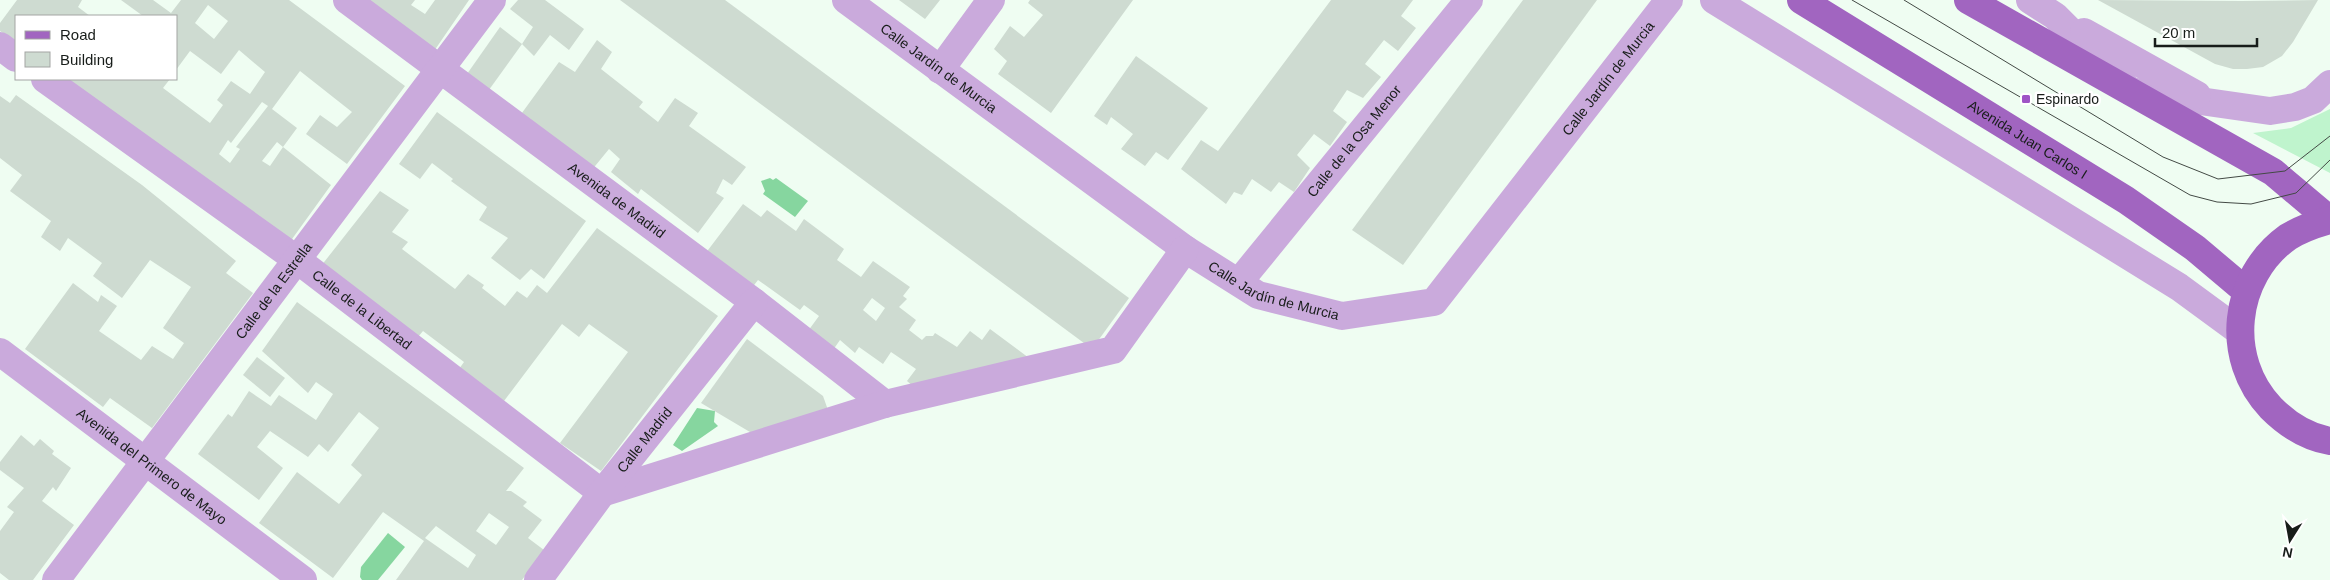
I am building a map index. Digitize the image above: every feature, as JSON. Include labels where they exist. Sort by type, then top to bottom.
[{"type":"main road","name":"Avenida Juan Carlos I","points":[[1801,0],[2126,200],[2194,248],[2246,291]]},
{"type":"main road","points":[[1968,0],[2273,172],[2330,220]]},
{"type":"main road","points":[[2330,220],[2308,226],[2288,237],[2266,258],[2246,291],[2241,310],[2239,331],[2242,355],[2250,378],[2262,399],[2279,417],[2300,430],[2330,441]]},
{"type":"street","name":"Avenida de Madrid","points":[[347,0],[754,302],[884,404]]},
{"type":"street","name":"Calle de la Estrella","points":[[56,580],[492,0]]},
{"type":"street","name":"Calle Jardín de Murcia","points":[[846,0],[1185,249],[1258,295],[1342,316],[1434,302],[1669,0]]},
{"type":"street","points":[[940,70],[991,0]]},
{"type":"street","name":"Calle de la Osa Menor","points":[[1240,282],[1469,0]]},
{"type":"street","points":[[1714,0],[2179,287],[2239,331]]},
{"type":"street","points":[[2030,0],[2055,16],[2211,103]]},
{"type":"street","points":[[2055,16],[2130,91],[2270,111],[2294,107],[2313,100],[2330,84]]},
{"type":"street","points":[[0,46],[15,57]]},
{"type":"street","name":"Calle de la Libertad","points":[[47,80],[296,259],[602,493]]},
{"type":"street","points":[[602,493],[884,404],[1113,350],[1185,249]]},
{"type":"street","name":"Calle Madrid","points":[[538,580],[602,493],[754,302]]},
{"type":"street","name":"Avenida del Primero de Mayo","points":[[0,352],[147,460],[303,580]]},
{"type":"shaded area","points":[[2330,109],[2330,173],[2253,133],[2291,128]]},
{"type":"shaded area","points":[[770,178],[773,180],[776,178],[808,201],[795,217],[763,194],[765,191],[761,181]]},
{"type":"shaded area","points":[[697,408],[715,411],[714,422],[718,426],[682,451],[673,445]]},
{"type":"shaded area","points":[[388,533],[405,547],[378,580],[362,580],[360,577],[361,567]]},
{"type":"building","points":[[17,0],[82,0],[78,7],[89,15],[15,15],[15,42],[0,31],[0,23]]},
{"type":"building","points":[[121,0],[153,0],[171,13],[181,0],[289,0],[405,86],[347,164],[306,134],[320,115],[337,127],[352,112],[300,71],[272,109],[297,128],[283,147],[331,185],[287,246],[66,80],[169,80],[163,88],[210,123],[223,105],[217,100],[231,81],[250,94],[265,72],[239,50],[221,74],[190,51],[178,67],[178,15],[142,15]],"holes":[[[208,5],[228,21],[214,39],[195,23]],[[262,102],[268,106],[236,147],[240,149],[230,163],[219,154],[228,140],[231,143]],[[277,142],[283,147],[270,166],[262,161]]]},
{"type":"building","points":[[361,0],[415,0],[411,5],[425,14],[435,0],[469,0],[432,54]]},
{"type":"building","points":[[518,0],[545,0],[584,29],[569,50],[550,35],[534,56],[522,44],[533,27],[510,9]]},
{"type":"building","points":[[620,0],[725,0],[1129,298],[1092,349]]},
{"type":"building","points":[[899,0],[940,0],[925,19]]},
{"type":"building","points":[[1030,0],[1133,0],[1051,113],[998,74],[1007,61],[994,49],[1010,26],[1024,37],[1043,15],[1028,3]]},
{"type":"building","points":[[1331,0],[1413,0],[1401,16],[1416,28],[1398,51],[1384,40],[1365,64],[1381,77],[1363,98],[1347,90],[1333,111],[1347,122],[1330,146],[1314,134],[1297,155],[1310,168],[1294,192],[1279,182],[1271,192],[1252,179],[1242,195],[1234,192],[1226,204],[1181,169],[1201,140],[1218,151]]},
{"type":"building","points":[[1523,0],[1597,0],[1403,265],[1352,230]]},
{"type":"building","points":[[2098,0],[2318,0],[2293,42],[2282,56],[2263,67],[2233,69],[2215,64]]},
{"type":"building","points":[[500,27],[522,44],[486,94],[467,74]]},
{"type":"building","points":[[597,40],[612,52],[601,69],[643,102],[639,107],[658,122],[675,98],[698,113],[689,126],[746,167],[732,185],[723,179],[716,193],[724,198],[698,233],[641,189],[638,194],[611,172],[620,159],[609,149],[591,171],[519,117],[559,62],[575,72]]},
{"type":"building","points":[[1136,56],[1208,108],[1168,160],[1156,152],[1145,166],[1121,149],[1133,134],[1111,117],[1107,125],[1094,116]]},
{"type":"building","points":[[16,95],[142,185],[236,261],[226,273],[253,293],[152,428],[110,398],[103,407],[25,349],[73,283],[98,302],[101,295],[117,306],[99,331],[141,360],[152,346],[173,359],[184,343],[163,328],[191,287],[150,260],[122,298],[93,276],[102,263],[68,238],[60,251],[41,237],[51,221],[10,191],[22,175],[0,158],[0,96],[10,103]]},
{"type":"building","points":[[437,112],[586,221],[544,279],[531,269],[520,280],[491,258],[508,238],[479,220],[487,207],[451,181],[453,179],[432,163],[420,179],[399,164]]},
{"type":"building","points":[[380,191],[409,210],[392,232],[408,242],[402,249],[455,289],[468,274],[484,285],[482,288],[505,306],[517,291],[527,298],[537,285],[547,293],[597,228],[718,316],[601,471],[560,443],[628,352],[589,324],[579,337],[562,324],[504,401],[459,369],[464,362],[423,331],[418,337],[321,266]]},
{"type":"building","points":[[743,204],[761,217],[767,210],[796,231],[804,219],[844,249],[837,260],[861,277],[873,261],[910,287],[903,296],[907,299],[899,307],[916,320],[909,330],[922,340],[926,336],[933,336],[935,333],[957,347],[970,331],[982,340],[990,329],[1037,364],[915,388],[907,381],[916,369],[891,352],[883,364],[859,347],[855,353],[840,340],[833,350],[808,331],[819,316],[804,305],[800,310],[758,280],[751,289],[705,254]],"holes":[[[872,298],[885,308],[876,321],[863,310]]]},
{"type":"building","points":[[297,302],[524,468],[506,491],[511,491],[527,502],[523,506],[542,520],[528,538],[544,550],[522,580],[396,580],[424,541],[383,512],[333,578],[259,523],[297,472],[339,504],[362,475],[351,465],[379,428],[359,412],[328,452],[319,444],[308,457],[270,431],[257,447],[283,468],[259,500],[198,454],[228,414],[232,417],[249,391],[271,406],[279,395],[316,420],[333,394],[316,382],[308,393],[262,351]],"holes":[[[489,513],[509,527],[496,545],[476,531]],[[436,526],[476,555],[468,568],[425,538]]]},
{"type":"building","points":[[747,339],[823,396],[828,410],[755,435],[701,403]]},
{"type":"building","points":[[257,357],[285,378],[270,397],[243,375]]},
{"type":"building","points":[[21,435],[34,446],[40,439],[54,451],[52,454],[71,468],[56,491],[53,487],[42,501],[74,525],[33,580],[9,580],[0,573],[0,531],[14,512],[7,507],[24,488],[0,470],[0,462]]},
{"type":"tram line","points":[[1852,0],[2190,195],[2217,202],[2251,204],[2296,193],[2330,160]]},
{"type":"tram line","points":[[1904,0],[2163,157],[2218,179],[2285,171],[2330,136]]},
{"type":"place","name":"Espinardo","points":[[2026,99]]}]
